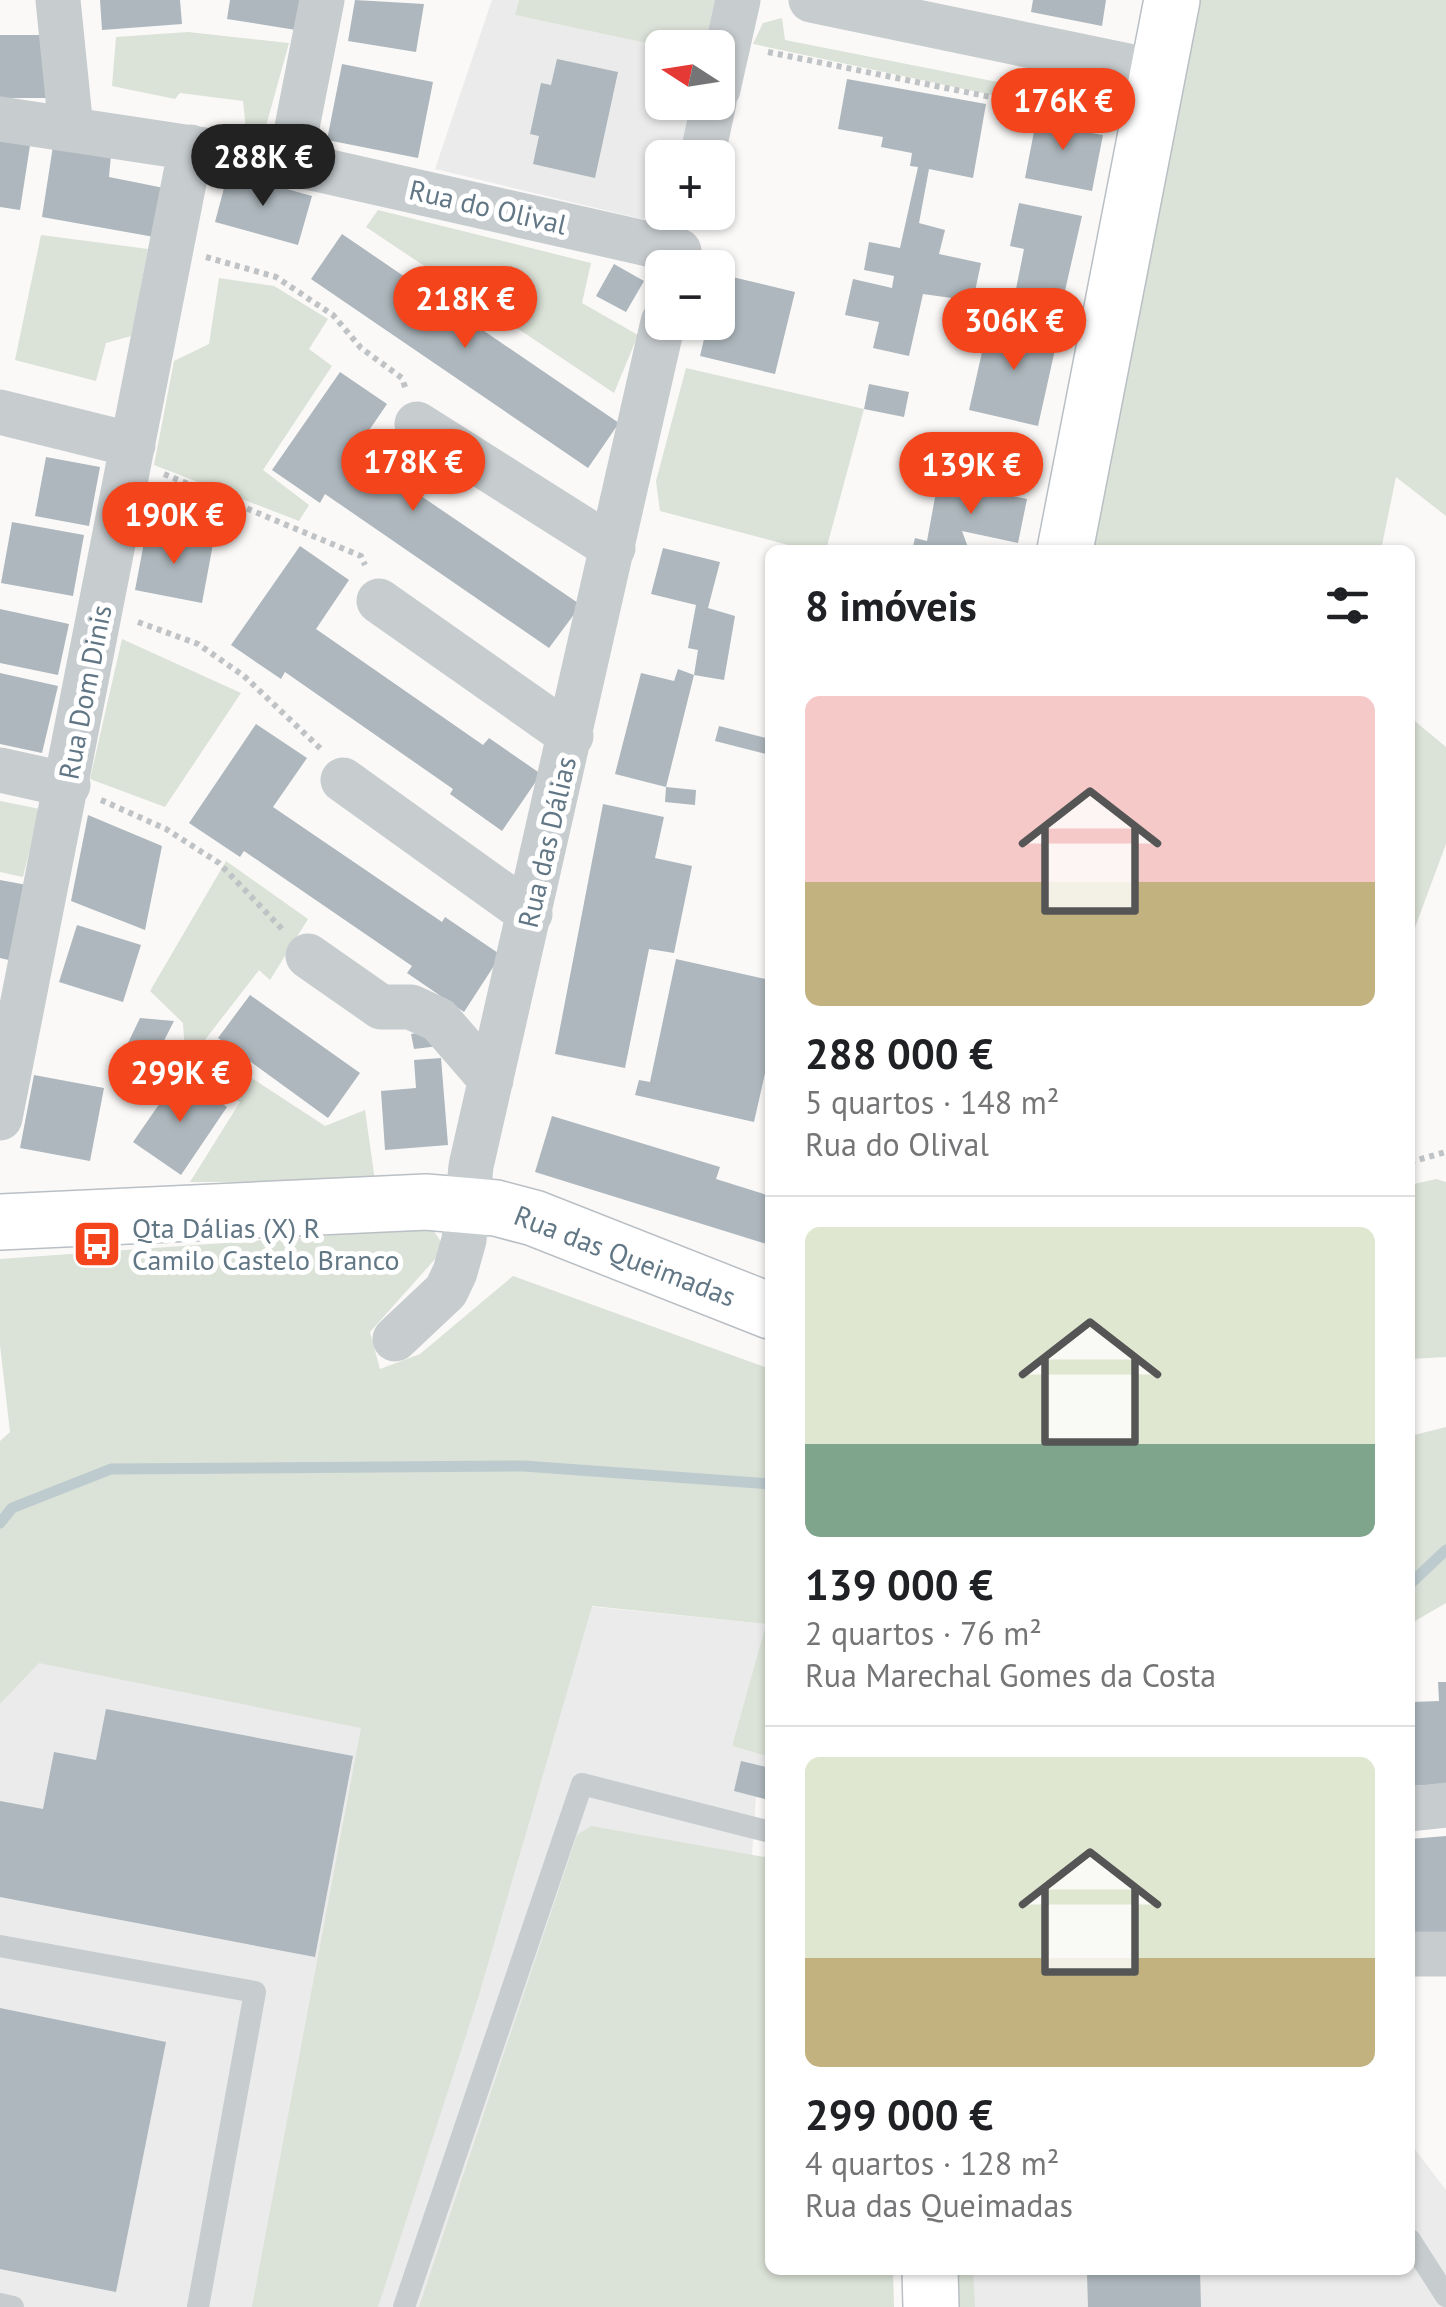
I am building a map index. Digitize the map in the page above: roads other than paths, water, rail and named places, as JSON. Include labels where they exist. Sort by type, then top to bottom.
[{"type":"street","points":[[58,0],[71,130]]},
{"type":"street","points":[[290,162],[322,0]]},
{"type":"street","points":[[811,0],[1156,72]]},
{"type":"street","points":[[1066,545],[1172,0]]},
{"type":"street","name":"Rua do Olival","points":[[0,119],[290,162],[681,244]]},
{"type":"street","name":"Rua Dom Dinis","points":[[0,1118],[190,147]]},
{"type":"street","name":"Rua das Dálias","points":[[395,1339],[446,1292],[464,1240],[471,1166],[660,340]]},
{"type":"street","points":[[0,412],[132,452]]},
{"type":"street","points":[[417,424],[613,548]]},
{"type":"street","points":[[380,601],[571,736]]},
{"type":"street","points":[[0,770],[68,785]]},
{"type":"street","points":[[342,780],[530,914]]},
{"type":"street","points":[[308,956],[381,1008],[412,1006],[439,1020],[491,1080]]},
{"type":"street","name":"Rua das Queimadas","points":[[0,1222],[426,1202],[468,1205],[534,1218],[765,1309]]},
{"type":"street","points":[[1415,1808],[1446,1805]]},
{"type":"street","points":[[1415,1954],[1446,1954]]},
{"type":"street","points":[[930,2275],[931,2307]]},
{"type":"lane","points":[[404,2307],[582,1784],[765,1831]]},
{"type":"lane","points":[[0,1946],[256,1992],[198,2307]]},
{"type":"lane","points":[[1415,2248],[1446,2296]]},
{"type":"lane","points":[[0,2304],[13,2307]]},
{"type":"waterway","points":[[0,1523],[12,1508],[111,1469],[524,1466],[765,1484]]},
{"type":"waterway","points":[[1415,1579],[1446,1550]]},
{"type":"place","name":"Qta Dálias (X) R Camilo Castelo Branco","points":[[97,1244]]}]
